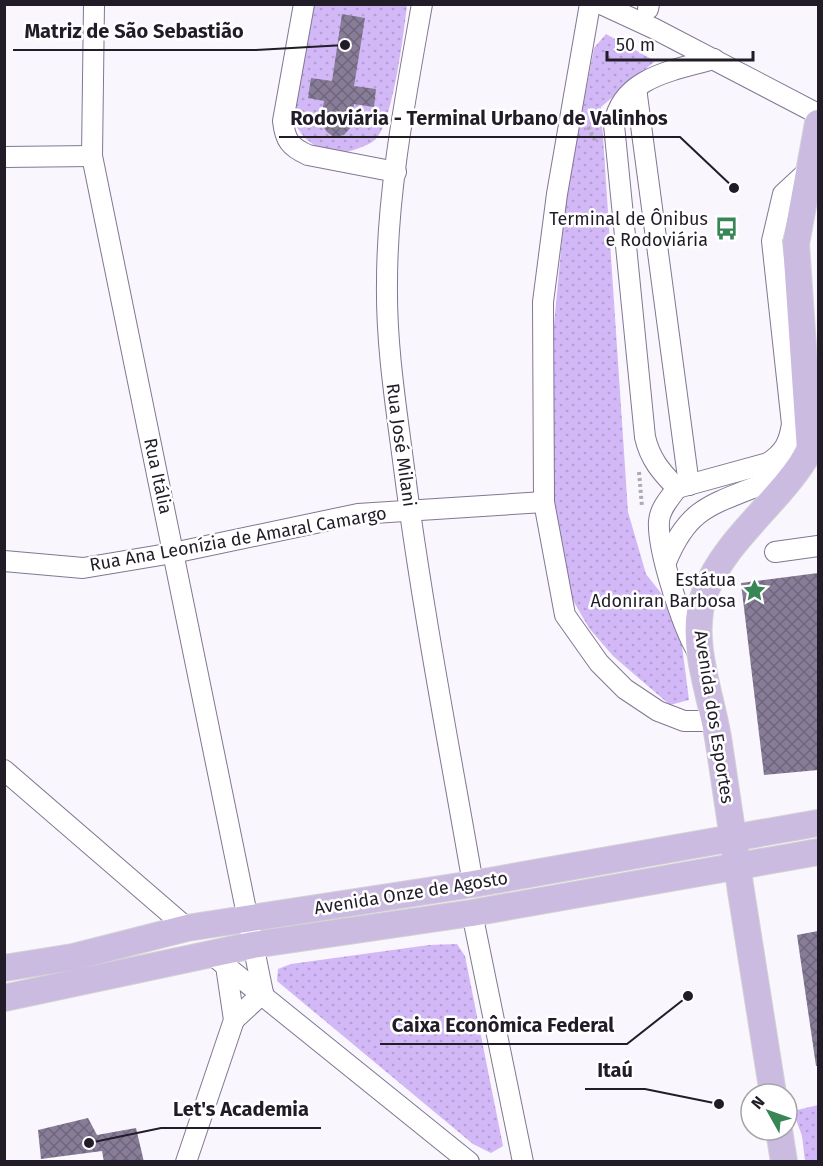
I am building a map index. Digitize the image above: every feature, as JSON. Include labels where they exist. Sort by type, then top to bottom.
[{"type":"main road","points":[[811,454],[796,244],[808,170],[819,123]]},
{"type":"main road","name":"Avenida dos Esportes","points":[[771,1082],[736,866],[716,721],[701,658],[698,620],[705,592],[717,569],[750,524],[811,454]]},
{"type":"main road","name":"Avenida Onze de Agosto","points":[[4,968],[73,957],[187,928],[473,884],[819,823]]},
{"type":"main road","name":"Avenida Onze de Agosto","points":[[4,998],[219,960],[253,945],[472,913],[819,852]]},
{"type":"main road","points":[[781,1142],[784,1161]]},
{"type":"street","name":"Rua Itália","points":[[94,4],[92,156],[263,993]]},
{"type":"street","points":[[304,4],[283,121],[285,137],[294,149],[308,155],[396,172]]},
{"type":"street","name":"Rua José Milani","points":[[422,4],[402,118],[396,172],[387,281],[388,343],[410,509],[473,884]]},
{"type":"street","points":[[590,4],[557,194],[543,302],[544,502],[565,615],[599,663],[625,689],[658,711],[684,721],[716,721]]},
{"type":"street","points":[[601,4],[714,59],[819,114]]},
{"type":"street","points":[[683,486],[657,467],[648,452],[614,125],[619,106],[636,88],[652,76],[714,59]]},
{"type":"street","points":[[636,88],[683,486]]},
{"type":"street","points":[[4,157],[92,156]]},
{"type":"street","points":[[701,658],[691,641],[676,600],[666,562],[659,520],[663,507],[683,486],[768,463],[781,455],[790,441],[792,424],[772,240],[783,194],[808,170]]},
{"type":"street","points":[[666,562],[677,536],[698,513],[727,497],[757,486],[811,454]]},
{"type":"street","name":"Rua Ana Leonízia de Amaral Camargo","points":[[4,561],[84,568],[173,553],[358,513],[544,502]]},
{"type":"street","points":[[775,552],[819,546]]},
{"type":"street","points":[[4,770],[187,928]]},
{"type":"street","points":[[472,913],[523,1161]]},
{"type":"street","points":[[219,960],[263,993],[469,1161]]},
{"type":"street","points":[[219,960],[234,1020]]},
{"type":"street","points":[[186,1161],[234,1020],[263,993]]},
{"type":"shaded area","points":[[312,5],[407,5],[397,75],[382,129],[372,142],[333,156],[306,139],[297,128],[291,112]]},
{"type":"shaded area","points":[[606,34],[655,61],[601,107],[628,512],[646,574],[678,615],[689,700],[670,705],[613,656],[589,628],[571,597],[554,522],[552,445],[554,325],[566,197],[594,48]]},
{"type":"shaded area","points":[[457,944],[465,956],[503,1146],[491,1153],[473,1144],[277,981],[278,969],[291,964],[429,945]]},
{"type":"shaded area","points":[[818,1105],[818,1161],[805,1161],[799,1128],[799,1110]]},
{"type":"building","points":[[342,14],[365,18],[354,86],[376,89],[374,107],[354,104],[351,127],[344,135],[334,137],[320,122],[324,101],[308,98],[311,78],[332,81]]},
{"type":"building","points":[[818,573],[818,770],[764,775],[741,583]]},
{"type":"building","points":[[818,931],[818,1066],[816,1066],[797,935]]},
{"type":"building","points":[[88,1118],[97,1135],[136,1128],[144,1162],[104,1162],[102,1151],[41,1159],[38,1130]]},
{"type":"place","name":"Matriz de São Sebastião","points":[[345,45]]},
{"type":"place","name":"Rodoviária - Terminal Urbano de Valinhos","points":[[734,188]]},
{"type":"place","name":"Terminal de Ônibus e Rodoviária","points":[[726,229]]},
{"type":"place","name":"Estátua Adoniran Barbosa","points":[[754,590]]},
{"type":"place","name":"Caixa Econômica Federal","points":[[688,996]]},
{"type":"place","name":"Itaú","points":[[719,1104]]},
{"type":"place","name":"Let's Academia","points":[[89,1143]]}]
